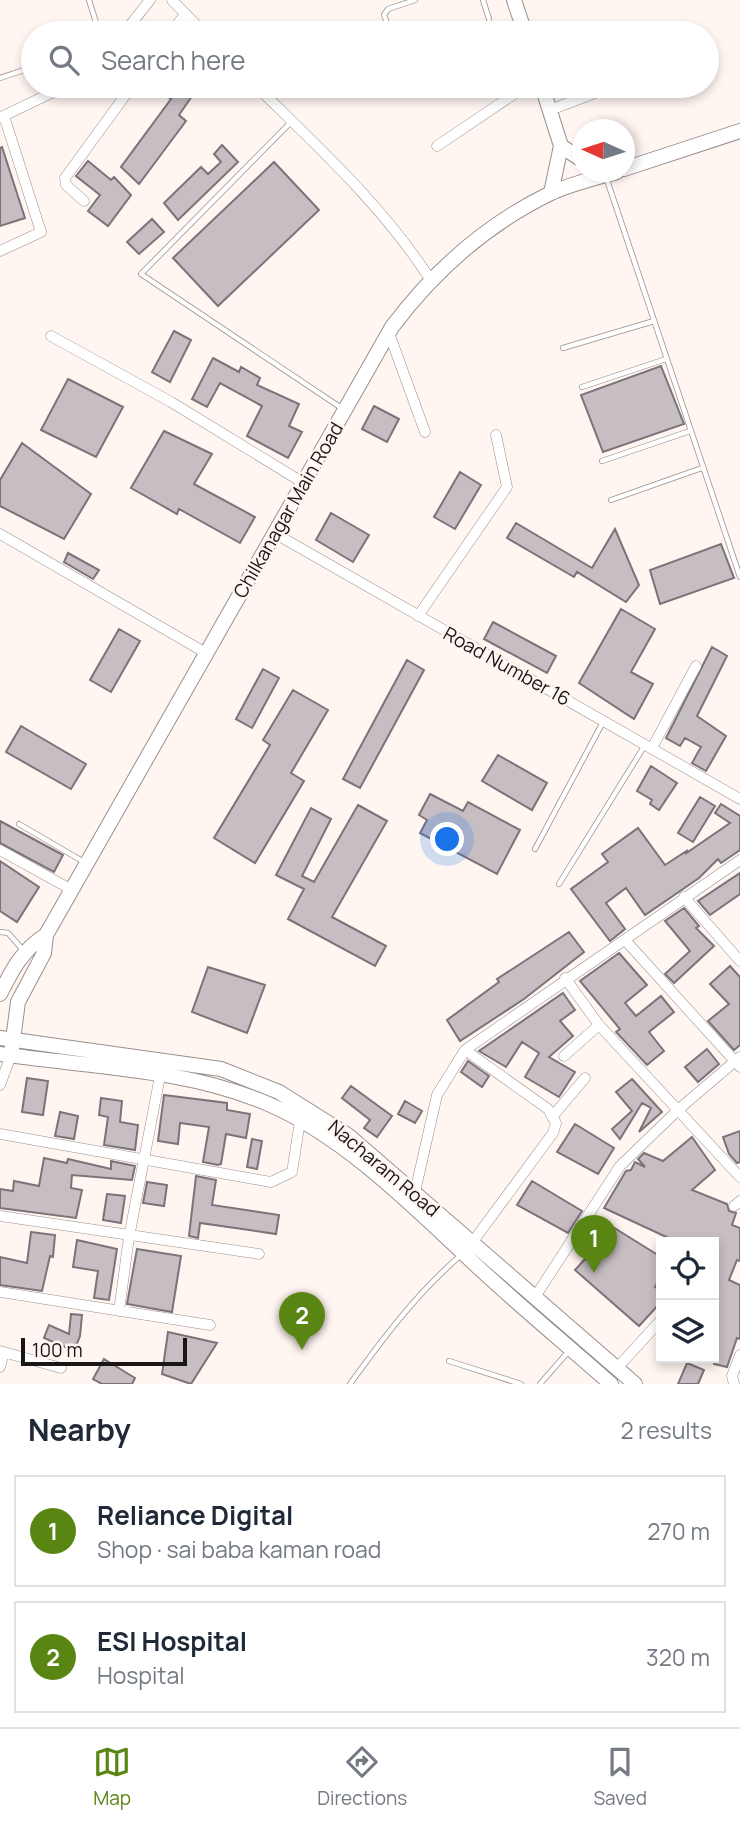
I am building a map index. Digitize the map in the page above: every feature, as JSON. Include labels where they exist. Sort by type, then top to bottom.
[{"type":"main road","points":[[514,0],[521,21]]},
{"type":"main road","points":[[546,98],[561,146],[551,193]]},
{"type":"main road","points":[[635,166],[740,131]]},
{"type":"main road","points":[[561,146],[572,153]]},
{"type":"main road","name":"Chilkanagar Main Road","points":[[46,935],[388,333],[430,279],[480,237],[551,193],[582,182]]},
{"type":"main road","points":[[0,995],[14,965],[46,935]]},
{"type":"main road","points":[[5,1055],[18,1002],[44,953],[46,935]]},
{"type":"main road","points":[[0,971],[14,965]]},
{"type":"main road","name":"Nacharam Road","points":[[7,1039],[221,1069],[279,1092],[323,1118],[415,1192],[468,1248],[611,1384]]},
{"type":"main road","name":"Nacharam Road","points":[[5,1055],[160,1076],[226,1089],[267,1103],[315,1128],[535,1297],[635,1384]]},
{"type":"street","points":[[133,21],[150,0]]},
{"type":"street","points":[[172,0],[192,21]]},
{"type":"street","points":[[180,21],[185,14]]},
{"type":"street","points":[[0,251],[41,232],[2,116],[40,98]]},
{"type":"street","points":[[84,201],[66,185],[65,178],[123,98]]},
{"type":"street","points":[[268,98],[386,218],[430,279]]},
{"type":"street","points":[[437,146],[508,98]]},
{"type":"street","points":[[550,110],[582,98]]},
{"type":"street","points":[[388,333],[425,432]]},
{"type":"street","points":[[51,336],[171,402],[302,482]]},
{"type":"street","points":[[418,616],[507,487],[496,435]]},
{"type":"street","name":"Road Number 16","points":[[274,533],[740,799]]},
{"type":"street","points":[[0,534],[206,653]]},
{"type":"street","points":[[649,746],[696,666]]},
{"type":"street","points":[[0,850],[72,890]]},
{"type":"street","points":[[415,1192],[437,1095],[465,1050],[565,978],[740,860]]},
{"type":"street","points":[[684,897],[740,961]]},
{"type":"street","points":[[535,1297],[620,1166],[679,1109],[738,1062],[625,940]]},
{"type":"street","points":[[565,978],[599,1025],[740,1177]]},
{"type":"street","points":[[564,1056],[599,1025]]},
{"type":"street","points":[[465,1050],[548,1110],[556,1123],[553,1133],[468,1248]]},
{"type":"street","points":[[0,1085],[5,1055]]},
{"type":"street","points":[[119,1311],[129,1237],[160,1076]]},
{"type":"street","points":[[552,1117],[585,1078]]},
{"type":"street","points":[[0,1134],[271,1182],[292,1172],[300,1121]]},
{"type":"street","points":[[0,1216],[259,1254]]},
{"type":"street","points":[[0,1292],[210,1325]]},
{"type":"street","points":[[617,1368],[656,1325]]},
{"type":"street","points":[[0,1367],[2,1351],[61,1368]]},
{"type":"street","points":[[734,1384],[732,1376],[740,1355]]},
{"type":"lane","points":[[89,0],[96,21]]},
{"type":"lane","points":[[386,21],[384,15],[388,9],[415,0]]},
{"type":"lane","points":[[482,0],[489,19]]},
{"type":"lane","points":[[0,78],[21,71]]},
{"type":"lane","points":[[292,121],[141,274],[344,410]]},
{"type":"lane","points":[[610,182],[740,577]]},
{"type":"lane","points":[[563,348],[654,321]]},
{"type":"lane","points":[[582,387],[666,359]]},
{"type":"lane","points":[[602,461],[690,431]]},
{"type":"lane","points":[[611,500],[702,468]]},
{"type":"lane","points":[[535,849],[604,721]]},
{"type":"lane","points":[[559,884],[649,746]]},
{"type":"lane","points":[[19,824],[88,864]]},
{"type":"lane","points":[[0,932],[8,933],[25,952]]},
{"type":"lane","points":[[351,1384],[398,1318],[430,1281],[468,1248]]},
{"type":"lane","points":[[540,1384],[571,1348]]},
{"type":"lane","points":[[449,1361],[521,1384]]},
{"type":"building","points":[[191,98],[179,115],[186,121],[139,184],[121,167],[171,99]]},
{"type":"building","points":[[222,145],[238,162],[178,220],[164,203],[201,167],[208,174],[221,162],[214,154]]},
{"type":"building","points":[[2,147],[25,218],[0,226],[0,148]]},
{"type":"building","points":[[88,161],[111,180],[114,177],[131,195],[108,226],[88,211],[100,195],[76,176]]},
{"type":"building","points":[[274,162],[319,210],[218,306],[173,258]]},
{"type":"building","points":[[152,219],[164,232],[139,254],[127,242]]},
{"type":"building","points":[[174,331],[191,340],[170,382],[152,372]]},
{"type":"building","points":[[213,358],[239,372],[241,367],[260,378],[257,385],[299,404],[289,426],[302,432],[288,458],[247,436],[262,406],[220,383],[207,407],[192,399]]},
{"type":"building","points":[[661,366],[684,424],[603,452],[581,395]]},
{"type":"building","points":[[68,379],[123,407],[96,457],[41,430]]},
{"type":"building","points":[[374,406],[399,419],[387,442],[362,429]]},
{"type":"building","points":[[164,431],[212,454],[194,484],[255,517],[240,543],[179,509],[177,514],[131,488]]},
{"type":"building","points":[[22,443],[91,494],[64,539],[0,506],[0,480]]},
{"type":"building","points":[[460,472],[481,485],[455,529],[434,517]]},
{"type":"building","points":[[331,513],[369,535],[353,562],[316,540]]},
{"type":"building","points":[[516,523],[592,568],[615,529],[639,585],[626,602],[577,572],[574,577],[507,538]]},
{"type":"building","points":[[721,544],[734,578],[660,604],[650,570]]},
{"type":"building","points":[[68,553],[99,570],[93,579],[64,562]]},
{"type":"building","points":[[621,609],[655,629],[631,672],[653,684],[634,719],[579,683]]},
{"type":"building","points":[[493,622],[556,656],[547,673],[484,639]]},
{"type":"building","points":[[119,629],[140,641],[111,692],[90,680]]},
{"type":"building","points":[[712,647],[727,656],[697,716],[726,736],[706,771],[692,763],[701,747],[685,738],[680,746],[666,738]]},
{"type":"building","points":[[407,660],[424,670],[360,788],[343,779]]},
{"type":"building","points":[[263,669],[279,678],[252,728],[236,719]]},
{"type":"building","points":[[293,690],[328,710],[291,773],[304,781],[255,863],[214,838],[270,745],[263,740]]},
{"type":"building","points":[[21,726],[86,764],[71,789],[6,752]]},
{"type":"building","points":[[498,755],[547,783],[532,810],[482,781]]},
{"type":"building","points":[[651,766],[677,783],[659,810],[650,804],[652,800],[637,791]]},
{"type":"building","points":[[430,794],[463,811],[468,802],[520,830],[497,874],[420,833],[427,820],[419,815]]},
{"type":"building","points":[[700,797],[715,806],[693,842],[678,833]]},
{"type":"building","points":[[721,804],[740,816],[740,850],[721,863],[718,859],[699,878],[645,915],[626,888],[606,903],[625,929],[610,941],[571,889],[608,862],[602,854],[638,828],[665,865],[688,850],[685,854],[730,823],[715,813]]},
{"type":"building","points":[[358,805],[387,821],[332,917],[386,946],[375,966],[288,919],[304,889],[276,875],[311,808],[331,819],[302,876],[314,882]]},
{"type":"building","points":[[0,821],[63,855],[54,872],[0,843]]},
{"type":"building","points":[[0,861],[39,887],[17,922],[0,911]]},
{"type":"building","points":[[740,873],[740,894],[710,915],[698,901]]},
{"type":"building","points":[[684,908],[699,926],[696,928],[714,946],[674,983],[665,974],[690,951],[665,921]]},
{"type":"building","points":[[569,932],[584,952],[524,999],[460,1041],[447,1020],[499,982],[497,979]]},
{"type":"building","points":[[619,953],[647,985],[625,1003],[636,1016],[661,996],[674,1012],[649,1032],[664,1051],[647,1065],[616,1032],[620,1029],[580,981]]},
{"type":"building","points":[[730,966],[740,977],[740,1045],[734,1050],[708,1021],[729,1004],[710,984]]},
{"type":"building","points":[[208,967],[265,985],[247,1033],[192,1012]]},
{"type":"building","points":[[563,993],[575,1010],[560,1021],[573,1036],[549,1057],[575,1072],[559,1097],[525,1077],[539,1053],[522,1042],[506,1067],[479,1051]]},
{"type":"building","points":[[707,1049],[719,1064],[698,1082],[685,1067]]},
{"type":"building","points":[[468,1061],[489,1076],[482,1087],[461,1072]]},
{"type":"building","points":[[27,1078],[48,1081],[43,1115],[22,1112]]},
{"type":"building","points":[[632,1079],[662,1112],[639,1132],[651,1108],[642,1103],[620,1139],[612,1129],[632,1111],[616,1092]]},
{"type":"building","points":[[351,1086],[392,1116],[377,1137],[364,1128],[370,1120],[342,1098]]},
{"type":"building","points":[[164,1095],[227,1103],[227,1110],[250,1114],[246,1138],[226,1134],[221,1164],[218,1165],[203,1162],[209,1127],[180,1123],[178,1144],[158,1141]]},
{"type":"building","points":[[101,1098],[122,1101],[120,1122],[138,1125],[135,1150],[104,1145],[108,1117],[99,1115]]},
{"type":"building","points":[[405,1101],[422,1111],[415,1123],[398,1114]]},
{"type":"building","points":[[60,1112],[78,1116],[74,1139],[55,1136]]},
{"type":"building","points":[[575,1124],[614,1148],[598,1174],[557,1152]]},
{"type":"building","points":[[740,1131],[740,1162],[737,1163],[729,1154],[723,1137]]},
{"type":"building","points":[[692,1137],[715,1170],[692,1190],[727,1204],[729,1211],[736,1213],[732,1225],[740,1228],[740,1261],[737,1260],[729,1280],[740,1285],[740,1339],[737,1338],[727,1367],[714,1364],[719,1363],[719,1237],[666,1237],[604,1208],[626,1171],[631,1170],[635,1162],[645,1167],[638,1159],[644,1153],[663,1161]]},
{"type":"building","points":[[252,1139],[262,1141],[257,1169],[247,1167]]},
{"type":"building","points":[[44,1158],[67,1163],[68,1159],[111,1169],[111,1161],[135,1166],[132,1180],[72,1175],[71,1188],[82,1190],[76,1218],[0,1208],[0,1189],[13,1191],[14,1181],[39,1186]]},
{"type":"building","points":[[196,1176],[216,1180],[212,1205],[279,1215],[276,1234],[200,1223],[198,1238],[189,1236]]},
{"type":"building","points":[[532,1181],[582,1211],[568,1233],[517,1205]]},
{"type":"building","points":[[147,1182],[167,1185],[164,1206],[143,1203]]},
{"type":"building","points":[[107,1194],[125,1196],[121,1223],[103,1220]]},
{"type":"building","points":[[608,1224],[656,1254],[656,1307],[639,1326],[575,1270],[598,1245]]},
{"type":"building","points":[[31,1232],[55,1235],[53,1257],[50,1256],[42,1291],[0,1285],[0,1257],[27,1263]]},
{"type":"building","points":[[77,1240],[117,1249],[109,1300],[94,1298],[98,1271],[73,1267]]},
{"type":"building","points":[[137,1249],[181,1256],[172,1312],[127,1304]]},
{"type":"building","points":[[71,1314],[82,1315],[80,1336],[74,1351],[44,1338],[49,1325],[69,1334]]},
{"type":"building","points":[[168,1332],[217,1343],[191,1384],[162,1374]]},
{"type":"building","points":[[104,1359],[135,1378],[132,1384],[102,1384],[93,1379]]},
{"type":"building","points":[[687,1363],[704,1370],[698,1384],[678,1384]]},
{"type":"place","name":"Reliance Digital","points":[[594,1273]]},
{"type":"place","name":"ESI Hospital","points":[[302,1350]]}]
